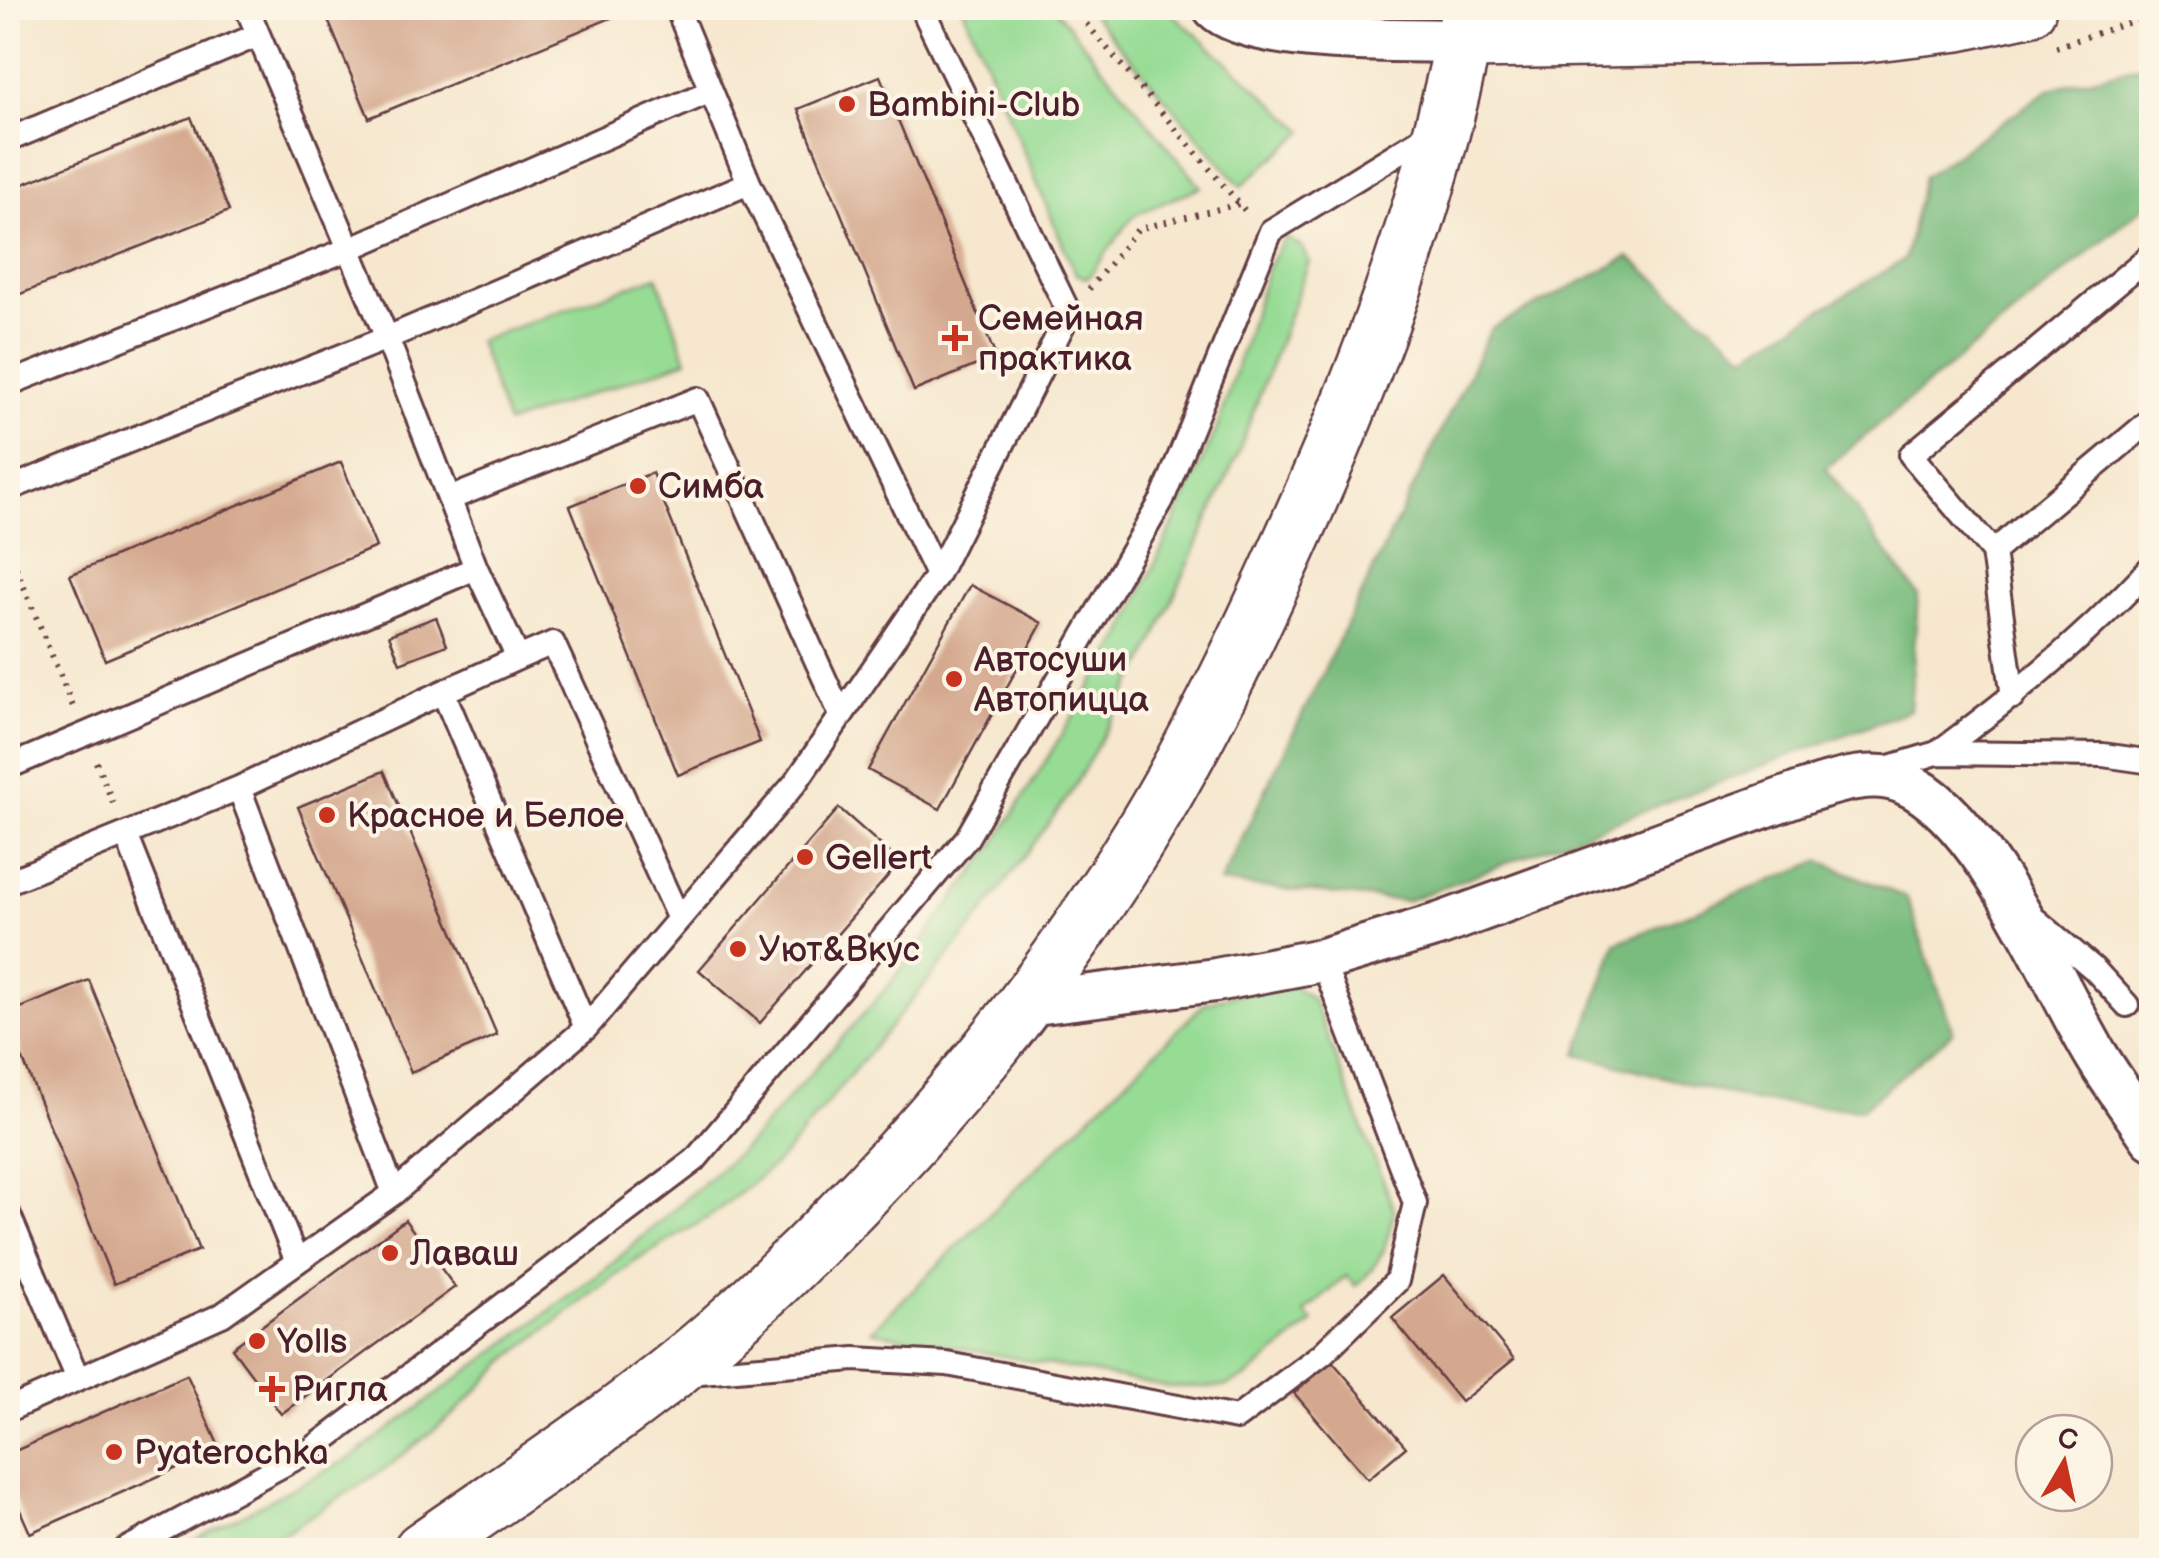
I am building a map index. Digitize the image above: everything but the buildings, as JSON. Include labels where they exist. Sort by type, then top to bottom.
[{"type":"main road","points":[[422,1550],[666,1375],[732,1321],[944,1106],[1027,1004],[1140,836],[1239,657],[1357,395],[1408,255],[1467,24],[1858,35],[1960,23],[2028,8]]},
{"type":"street","points":[[1215,8],[1224,16],[1269,32],[1467,24]]},
{"type":"street","points":[[1027,1004],[1216,980],[1322,960],[1441,924],[1806,790],[1862,776],[1904,782],[1950,817],[2014,902],[2096,1054],[2152,1138]]},
{"type":"lane","points":[[247,8],[387,338],[476,568],[518,658]]},
{"type":"lane","points":[[676,8],[749,182],[937,575]]},
{"type":"lane","points":[[8,1410],[222,1316],[394,1193],[586,1028],[796,782],[937,575],[1069,313],[922,8]]},
{"type":"lane","points":[[8,140],[258,35]]},
{"type":"lane","points":[[8,384],[349,248],[711,91]]},
{"type":"lane","points":[[125,1550],[311,1450],[696,1160],[967,838],[1162,500],[1271,230],[1442,126]]},
{"type":"lane","points":[[8,473],[13,487],[387,338],[749,182]]},
{"type":"lane","points":[[2014,697],[1993,552],[1911,455],[2152,254]]},
{"type":"lane","points":[[449,499],[698,399],[842,715]]},
{"type":"lane","points":[[1993,552],[2152,419]]},
{"type":"lane","points":[[1936,753],[2014,697],[2106,616],[2152,566]]},
{"type":"lane","points":[[8,767],[476,568]]},
{"type":"lane","points":[[8,882],[240,788],[553,644],[679,919]]},
{"type":"lane","points":[[443,692],[586,1028]]},
{"type":"lane","points":[[1862,776],[1936,753],[2103,755],[2152,762]]},
{"type":"lane","points":[[240,788],[394,1193]]},
{"type":"lane","points":[[127,836],[297,1262]]},
{"type":"lane","points":[[2014,902],[2094,969],[2127,1005]]},
{"type":"lane","points":[[666,1375],[855,1359],[948,1364],[1237,1418],[1322,1354],[1397,1281],[1415,1203],[1322,960]]},
{"type":"lane","points":[[8,1213],[78,1379]]},
{"type":"path","points":[[1073,8],[1268,236]]},
{"type":"path","points":[[1069,313],[1138,229],[1239,204]]},
{"type":"path","points":[[8,548],[127,836]]},
{"type":"green space","points":[[963,8],[1054,8],[1201,187],[1134,215],[1087,279],[1075,273]]},
{"type":"green space","points":[[1087,8],[1166,8],[1305,131],[1241,186]]},
{"type":"green space","points":[[2151,63],[2151,201],[1826,468],[1918,595],[1910,710],[1406,901],[1220,883],[1491,329],[1629,257],[1746,355],[1905,259],[1923,177],[2050,89]]},
{"type":"green space","points":[[1285,237],[1302,247],[1309,262],[1238,453],[1147,657],[1070,794],[975,924],[780,1160],[712,1215],[634,1262],[510,1357],[454,1414],[389,1466],[257,1550],[175,1550],[352,1457],[606,1269],[748,1144],[890,984],[993,847],[1122,636],[1217,428],[1268,267]]},
{"type":"green space","points":[[657,276],[687,360],[507,424],[478,341]]},
{"type":"green space","points":[[1820,861],[1907,898],[1953,1032],[1862,1109],[1753,1101],[1577,1054],[1616,943]]},
{"type":"green space","points":[[1274,984],[1295,987],[1313,999],[1394,1210],[1382,1252],[1356,1286],[1346,1276],[1305,1313],[1313,1322],[1247,1377],[1223,1387],[1167,1387],[871,1331],[1205,1003]]},
{"type":"place","name":"Bambini-Club","points":[[847,104]]},
{"type":"place","name":"Семейная практика","points":[[955,338]]},
{"type":"place","name":"Симба","points":[[638,486]]},
{"type":"place","name":"Автосуши Автопицца","points":[[954,679]]},
{"type":"place","name":"Красное и Белое","points":[[327,815]]},
{"type":"place","name":"Gellert","points":[[805,857]]},
{"type":"place","name":"Уют&Вкус","points":[[738,949]]},
{"type":"place","name":"Лаваш","points":[[390,1253]]},
{"type":"place","name":"Yolls","points":[[257,1341]]},
{"type":"place","name":"Ригла","points":[[272,1389]]},
{"type":"place","name":"Pyaterochka","points":[[114,1452]]}]
